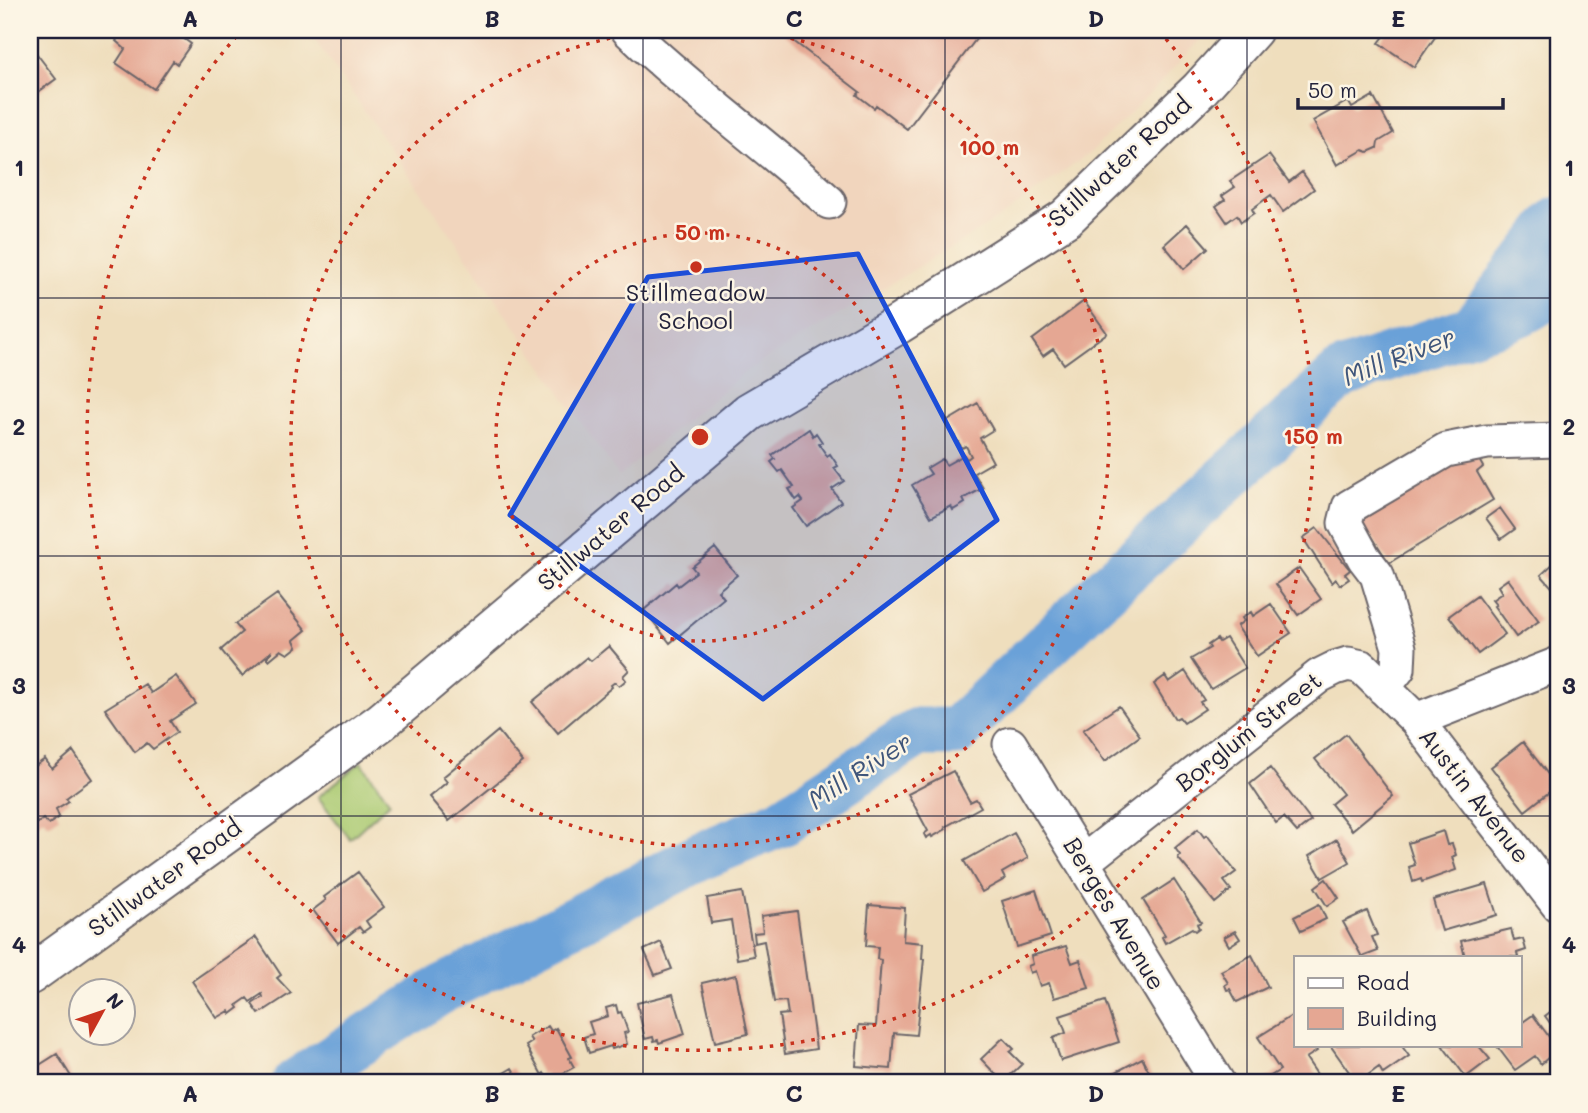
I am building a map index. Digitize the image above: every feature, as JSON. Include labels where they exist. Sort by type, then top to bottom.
[{"type":"main road","name":"Stillwater Road","points":[[30,975],[381,722],[749,412],[899,324],[1066,218],[1199,90],[1253,30]]},
{"type":"street","points":[[628,30],[666,67],[782,160],[829,202]]},
{"type":"street","points":[[1383,688],[1398,669],[1399,648],[1377,575],[1364,558],[1345,523],[1349,507],[1446,450],[1487,442],[1550,440]]},
{"type":"street","name":"Borglum Street","points":[[1083,862],[1319,676],[1335,668],[1348,664],[1362,667],[1416,720]]},
{"type":"street","points":[[1416,720],[1558,664]]},
{"type":"street","name":"Austin Avenue","points":[[1416,720],[1558,905]]},
{"type":"street","name":"Berges Avenue","points":[[1010,744],[1218,1083]]},
{"type":"highlighted area","points":[[858,254],[997,520],[763,699],[510,515],[648,277]]},
{"type":"shaded area","name":"Stillmeadow School","points":[[308,30],[1209,30],[1090,153],[1001,217],[746,371],[619,476]]},
{"type":"green space","points":[[361,762],[390,802],[350,839],[318,797]]},
{"type":"building","points":[[124,30],[172,30],[191,44],[177,64],[173,61],[154,89],[116,63],[125,49],[116,41]]},
{"type":"building","points":[[779,30],[983,30],[907,129],[876,105],[874,108],[857,95],[860,92]]},
{"type":"building","points":[[1389,30],[1440,30],[1414,67],[1379,43]]},
{"type":"building","points":[[30,45],[56,79],[30,98]]},
{"type":"building","points":[[1373,96],[1393,133],[1378,142],[1377,148],[1368,152],[1363,150],[1337,165],[1313,121],[1348,101],[1352,108]]},
{"type":"building","points":[[1269,155],[1289,182],[1302,172],[1314,189],[1283,212],[1271,195],[1252,209],[1254,213],[1241,222],[1237,215],[1227,222],[1216,206],[1225,200],[1222,196],[1235,187],[1230,181]]},
{"type":"building","points":[[1187,224],[1208,248],[1184,269],[1164,245]]},
{"type":"building","points":[[1084,301],[1107,333],[1064,364],[1053,349],[1043,356],[1032,340]]},
{"type":"building","points":[[978,403],[993,430],[980,438],[993,462],[974,473],[983,488],[963,499],[965,503],[953,510],[951,506],[931,517],[912,485],[931,474],[927,468],[942,459],[946,465],[964,455],[967,459],[971,456],[966,446],[962,448],[946,422]]},
{"type":"building","points":[[809,429],[813,436],[816,433],[822,442],[819,444],[827,456],[830,454],[838,466],[834,468],[844,481],[832,489],[841,502],[806,526],[793,508],[803,501],[800,497],[796,500],[789,489],[794,487],[782,470],[779,472],[771,462],[775,459],[772,455]]},
{"type":"building","points":[[1474,451],[1483,467],[1477,472],[1493,500],[1389,563],[1371,535],[1364,539],[1355,524]]},
{"type":"building","points":[[1500,508],[1515,529],[1501,539],[1486,518]]},
{"type":"building","points":[[1317,528],[1350,570],[1345,574],[1349,579],[1340,585],[1336,579],[1332,583],[1303,538]]},
{"type":"building","points":[[715,548],[737,575],[718,591],[724,598],[670,643],[644,610],[676,583],[678,586],[696,572],[692,567]]},
{"type":"building","points":[[1558,559],[1558,594],[1541,575]]},
{"type":"building","points":[[1299,568],[1321,599],[1298,615],[1276,584]]},
{"type":"building","points":[[1508,579],[1539,621],[1516,637],[1492,600],[1502,593],[1498,586]]},
{"type":"building","points":[[277,594],[306,630],[294,640],[297,647],[288,654],[281,650],[269,660],[267,657],[272,651],[242,676],[221,650],[242,632],[235,624]]},
{"type":"building","points":[[1477,596],[1505,634],[1478,654],[1449,616]]},
{"type":"building","points":[[1271,604],[1291,633],[1257,656],[1237,626],[1244,621],[1242,618],[1251,612],[1253,616]]},
{"type":"building","points":[[1226,638],[1245,668],[1211,689],[1191,659],[1210,648],[1208,645],[1217,639],[1219,642]]},
{"type":"building","points":[[609,646],[629,670],[623,676],[626,680],[619,686],[615,682],[611,685],[612,687],[558,733],[532,702],[587,657],[591,661]]},
{"type":"building","points":[[1185,671],[1204,700],[1200,702],[1205,709],[1184,723],[1179,717],[1175,719],[1154,684],[1165,676],[1169,682]]},
{"type":"building","points":[[176,676],[196,704],[170,721],[177,732],[153,749],[147,743],[135,752],[105,709],[145,684],[151,693]]},
{"type":"building","points":[[1119,706],[1140,736],[1105,761],[1083,730]]},
{"type":"building","points":[[498,731],[523,762],[449,821],[429,797],[447,782],[443,777]]},
{"type":"building","points":[[1346,734],[1393,796],[1352,830],[1331,804],[1343,794],[1315,759]]},
{"type":"building","points":[[1523,742],[1557,786],[1525,811],[1491,767]]},
{"type":"building","points":[[73,751],[92,779],[66,798],[69,801],[56,809],[59,817],[49,824],[43,819],[30,829],[30,770],[45,759],[52,769]]},
{"type":"building","points":[[1270,768],[1311,821],[1297,832],[1284,817],[1276,823],[1250,784]]},
{"type":"building","points":[[953,771],[970,802],[976,799],[981,807],[926,838],[924,834],[928,831],[908,794]]},
{"type":"building","points":[[1198,829],[1204,837],[1207,835],[1236,872],[1224,881],[1231,890],[1215,903],[1178,858],[1180,855],[1175,848]]},
{"type":"building","points":[[1443,831],[1447,845],[1452,844],[1456,855],[1452,857],[1456,870],[1422,882],[1421,879],[1413,882],[1409,867],[1415,865],[1408,843]]},
{"type":"building","points":[[1014,833],[1028,858],[1002,873],[1005,879],[982,892],[964,861]]},
{"type":"building","points":[[1337,839],[1350,862],[1322,878],[1309,856]]},
{"type":"building","points":[[358,872],[384,907],[366,921],[370,927],[363,932],[359,927],[338,943],[313,910],[326,900],[324,897]]},
{"type":"building","points":[[1326,879],[1339,898],[1327,906],[1315,887]]},
{"type":"building","points":[[1174,880],[1201,922],[1197,924],[1199,928],[1195,931],[1192,928],[1165,943],[1162,937],[1165,935],[1143,900]]},
{"type":"building","points":[[1487,884],[1497,915],[1442,931],[1433,900]]},
{"type":"building","points":[[1036,890],[1051,936],[1017,947],[1002,901]]},
{"type":"building","points":[[742,892],[754,956],[737,959],[731,920],[711,923],[707,898]]},
{"type":"building","points":[[1319,904],[1326,919],[1301,931],[1294,917]]},
{"type":"building","points":[[869,905],[905,908],[903,941],[923,943],[924,959],[916,1035],[894,1033],[891,1069],[856,1066],[859,1025],[876,1026],[881,960],[877,959],[878,947],[866,946]]},
{"type":"building","points":[[797,911],[816,1049],[785,1054],[779,1015],[788,1014],[786,1001],[774,1002],[764,941],[755,943],[754,933],[763,932],[761,916]]},
{"type":"building","points":[[1367,911],[1377,935],[1372,937],[1378,951],[1361,956],[1343,922]]},
{"type":"building","points":[[1511,929],[1514,941],[1523,939],[1526,950],[1517,953],[1518,956],[1465,956],[1461,941]]},
{"type":"building","points":[[1235,931],[1240,939],[1229,946],[1224,937]]},
{"type":"building","points":[[256,937],[281,975],[277,978],[291,993],[259,1014],[252,1004],[263,997],[262,994],[250,1002],[247,998],[237,1005],[239,1008],[231,1014],[229,1011],[217,1018],[192,981]]},
{"type":"building","points":[[661,942],[672,969],[655,975],[644,950]]},
{"type":"building","points":[[1066,946],[1072,963],[1080,960],[1089,988],[1054,998],[1049,983],[1040,986],[1035,971],[1030,973],[1028,966],[1033,964],[1031,956]]},
{"type":"building","points":[[1252,955],[1268,987],[1237,1002],[1230,989],[1227,990],[1225,985],[1228,983],[1221,971]]},
{"type":"building","points":[[736,975],[748,1034],[715,1042],[702,983]]},
{"type":"building","points":[[673,994],[685,1034],[659,1043],[658,1040],[654,1041],[653,1037],[645,1039],[637,1003]]},
{"type":"building","points":[[1105,1001],[1119,1042],[1061,1061],[1053,1038],[1066,1033],[1060,1016]]},
{"type":"building","points":[[616,1005],[628,1032],[624,1033],[627,1044],[589,1053],[584,1037],[593,1034],[589,1022],[608,1016],[606,1008]]},
{"type":"building","points":[[1558,1006],[1558,1034],[1545,1016]]},
{"type":"building","points":[[1293,1015],[1294,1046],[1314,1046],[1317,1051],[1306,1058],[1323,1083],[1269,1083],[1266,1079],[1280,1070],[1258,1037]]},
{"type":"building","points":[[1533,1015],[1558,1049],[1541,1064],[1535,1056],[1515,1070],[1497,1046],[1522,1046],[1522,1023]]},
{"type":"building","points":[[548,1026],[551,1031],[556,1028],[572,1057],[569,1058],[574,1067],[549,1081],[544,1073],[542,1075],[526,1046],[532,1042],[529,1037]]},
{"type":"building","points":[[1003,1038],[1014,1049],[1010,1052],[1022,1064],[1003,1082],[981,1059]]},
{"type":"building","points":[[1331,1046],[1402,1046],[1409,1056],[1383,1074],[1379,1067],[1357,1083]]},
{"type":"building","points":[[1443,1046],[1479,1046],[1490,1059],[1466,1077]]},
{"type":"building","points":[[57,1054],[75,1083],[30,1083],[30,1071]]},
{"type":"building","points":[[1142,1058],[1155,1083],[1105,1083],[1103,1079]]},
{"type":"building","points":[[512,1068],[521,1083],[501,1083],[497,1077]]},
{"type":"waterway","name":"Mill River","points":[[296,1083],[444,988],[701,856],[782,822],[918,732],[956,732],[1108,587],[1341,374],[1473,329],[1558,221]]},
{"type":"waterway","name":"Mill River","points":[[1474,328],[1519,313],[1558,286]]},
{"type":"place","name":"Stillmeadow School","points":[[696,267]]}]
